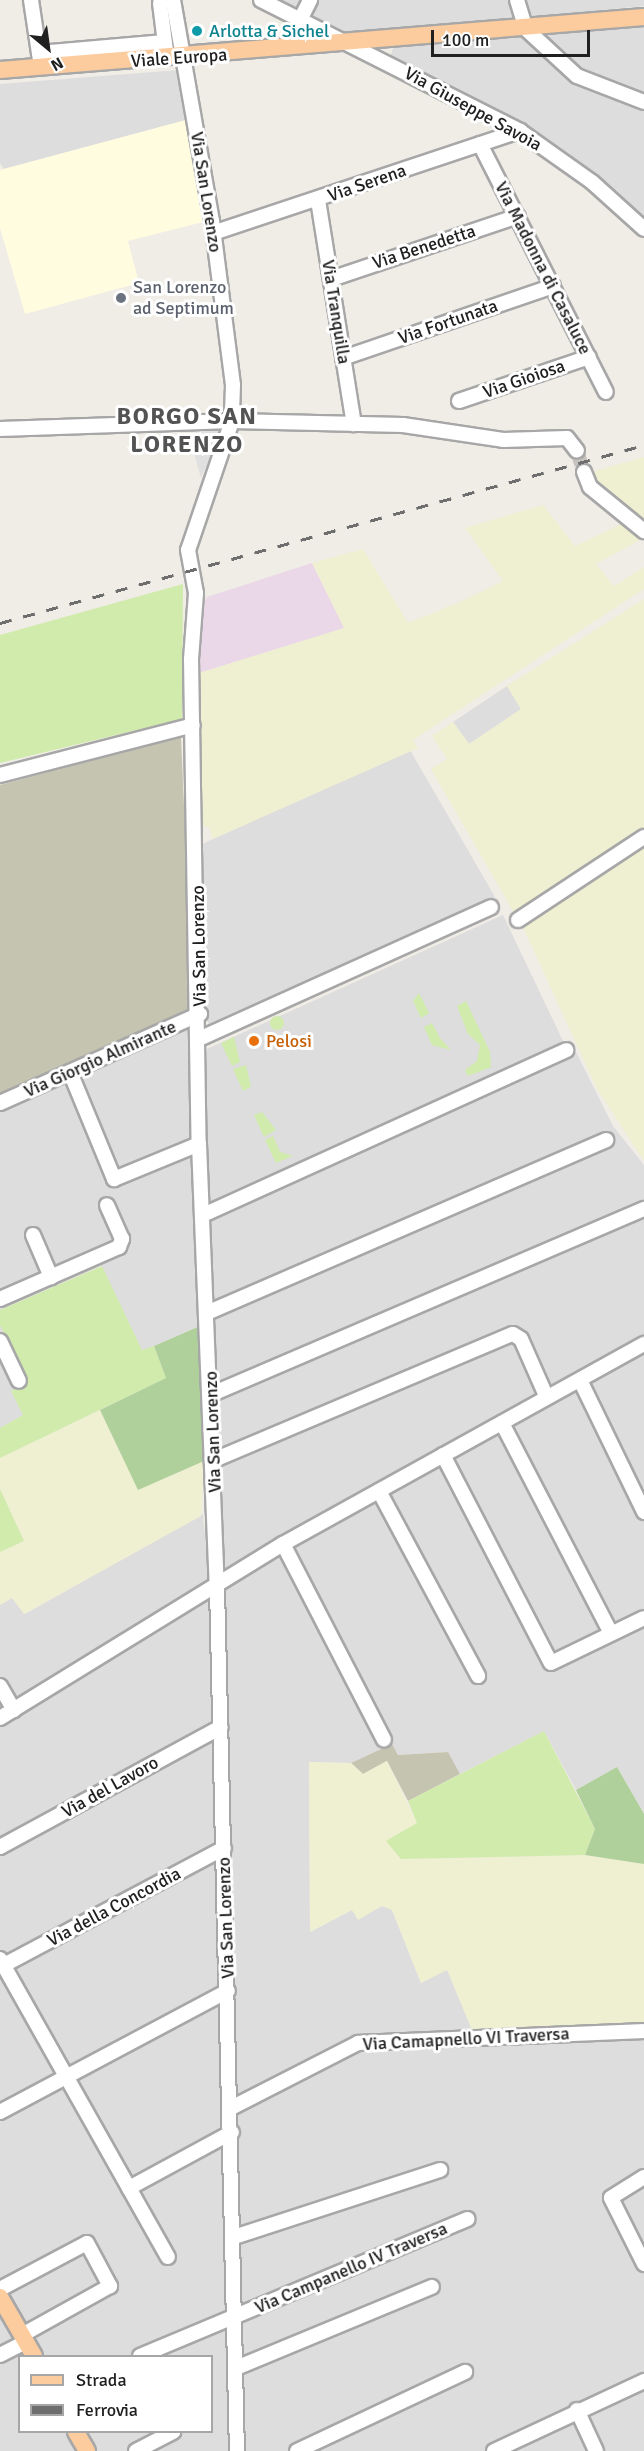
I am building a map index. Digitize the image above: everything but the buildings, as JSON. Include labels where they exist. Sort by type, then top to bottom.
[{"type":"main road","name":"Viale Europa","points":[[0,70],[40,60],[351,45],[644,17]]},
{"type":"main road","points":[[0,2297],[27,2344]]},
{"type":"main road","points":[[77,2433],[87,2451]]},
{"type":"street","points":[[31,0],[40,60]]},
{"type":"street","name":"Via Giuseppe Savoia","points":[[261,0],[301,18],[520,131],[592,182],[644,229]]},
{"type":"street","points":[[301,18],[310,0]]},
{"type":"street","points":[[518,0],[526,29],[577,76],[644,102]]},
{"type":"street","points":[[166,1],[171,53]]},
{"type":"street","name":"Via San Lorenzo","points":[[166,1],[171,53],[213,232],[233,385],[232,421],[188,550],[196,593],[193,725],[201,1038],[199,1144],[209,1312],[218,1586],[232,2132],[237,2451]]},
{"type":"street","name":"Via Serena","points":[[213,232],[318,200],[520,131]]},
{"type":"street","name":"Via Madonna di Casaluce","points":[[480,144],[606,392]]},
{"type":"street","name":"Via Tranquilla","points":[[318,200],[354,423]]},
{"type":"street","name":"Via Benedetta","points":[[331,279],[518,216]]},
{"type":"street","name":"Via Fortunata","points":[[343,358],[553,286]]},
{"type":"street","name":"Via Gioiosa","points":[[459,401],[589,357]]},
{"type":"street","points":[[0,429],[232,421],[354,423],[503,440],[567,438],[577,451]]},
{"type":"street","points":[[584,472],[590,487],[644,531]]},
{"type":"street","points":[[0,775],[193,725]]},
{"type":"street","points":[[518,920],[644,837]]},
{"type":"street","points":[[201,1038],[491,907]]},
{"type":"street","name":"Via Giorgio Almirante","points":[[0,1103],[200,1014]]},
{"type":"street","points":[[203,1215],[566,1050]]},
{"type":"street","points":[[70,1072],[114,1179],[199,1144]]},
{"type":"street","points":[[209,1312],[606,1140]]},
{"type":"street","points":[[0,1299],[118,1247],[122,1239],[106,1205]]},
{"type":"street","points":[[212,1394],[644,1209]]},
{"type":"street","points":[[33,1234],[51,1277]]},
{"type":"street","points":[[214,1460],[513,1334],[521,1339],[547,1398]]},
{"type":"street","points":[[0,1341],[19,1381]]},
{"type":"street","points":[[0,1718],[283,1544],[644,1344]]},
{"type":"street","points":[[579,1380],[644,1512]]},
{"type":"street","points":[[502,1423],[610,1631]]},
{"type":"street","points":[[443,1455],[551,1663],[610,1631],[644,1618]]},
{"type":"street","points":[[379,1491],[478,1676]]},
{"type":"street","points":[[283,1544],[384,1740]]},
{"type":"street","points":[[0,1686],[14,1710]]},
{"type":"street","name":"Via del Lavoro","points":[[0,1847],[221,1727]]},
{"type":"street","name":"Via della Concordia","points":[[2,1962],[224,1848]]},
{"type":"street","points":[[2,1962],[168,2257]]},
{"type":"street","points":[[0,2112],[228,1991]]},
{"type":"street","name":"Via Camapnello VI Traversa","points":[[231,2108],[358,2043],[644,2031]]},
{"type":"street","points":[[129,2188],[232,2132]]},
{"type":"street","points":[[234,2237],[440,2170]]},
{"type":"street","points":[[644,2177],[611,2198],[644,2264]]},
{"type":"street","name":"Via Campanello IV Traversa","points":[[142,2355],[467,2219]]},
{"type":"street","points":[[0,2289],[87,2243],[110,2286],[27,2344],[0,2355]]},
{"type":"street","points":[[236,2368],[432,2287]]},
{"type":"street","points":[[297,2451],[465,2372]]},
{"type":"street","points":[[494,2451],[519,2446],[577,2410],[644,2381]]},
{"type":"street","points":[[577,2410],[596,2451]]},
{"type":"street","points":[[136,2451],[171,2433]]},
{"type":"shaded area","points":[[268,0],[644,0],[644,6],[344,35]]},
{"type":"shaded area","points":[[644,27],[644,219],[520,123],[390,58],[393,48]]},
{"type":"shaded area","points":[[179,70],[186,120],[4,169],[0,163],[0,84]]},
{"type":"shaded area","points":[[186,120],[203,222],[128,241],[139,283],[25,314],[0,228],[0,170]]},
{"type":"shaded area","points":[[216,428],[220,433],[201,478],[189,435]]},
{"type":"shaded area","points":[[644,457],[644,525],[599,489],[588,473]]},
{"type":"shaded area","points":[[543,505],[575,546],[626,522],[642,539],[596,564],[614,586],[644,567],[644,589],[413,740],[418,748],[213,839],[209,827],[201,826],[196,674],[344,628],[312,563],[363,549],[408,623],[462,601],[503,581],[465,528]]},
{"type":"shaded area","points":[[312,563],[345,628],[196,674],[200,610],[207,597]]},
{"type":"shaded area","points":[[644,599],[644,834],[517,918],[431,769],[447,759],[432,736],[453,722],[469,744],[521,709],[507,686]]},
{"type":"shaded area","points":[[507,686],[521,709],[469,744],[453,722]]},
{"type":"shaded area","points":[[181,737],[193,1011],[0,1095],[0,785]]},
{"type":"shaded area","points":[[410,750],[495,897],[208,1024],[202,844]]},
{"type":"shaded area","points":[[644,842],[644,1161],[597,1089],[522,925]]},
{"type":"shaded area","points":[[503,915],[564,1043],[570,1040],[613,1126],[644,1165],[644,1335],[219,1575],[207,1223],[207,1049]]},
{"type":"shaded area","points":[[193,1011],[200,1326],[142,1351],[101,1266],[0,1310],[0,1095]]},
{"type":"shaded area","points":[[0,1325],[27,1382],[23,1415],[0,1428]]},
{"type":"shaded area","points":[[644,1353],[644,1814],[617,1767],[576,1790],[544,1731],[460,1774],[447,1752],[398,1755],[392,1744],[351,1763],[309,1762],[310,1932],[352,1910],[358,1919],[382,1906],[392,1910],[421,1983],[447,1969],[472,2030],[644,2024],[644,2451],[93,2451],[83,2433],[213,2433],[213,2355],[39,2355],[0,2286],[0,1723],[296,1545]]},
{"type":"shaded area","points":[[100,1410],[138,1490],[204,1461],[201,1516],[24,1614],[12,1598],[0,1605],[0,1552],[24,1541],[0,1489],[0,1458]]},
{"type":"shaded area","points":[[203,1514],[209,1581],[198,1594],[0,1710],[0,1605],[12,1598],[25,1614]]},
{"type":"shaded area","points":[[392,1744],[398,1755],[448,1752],[460,1774],[408,1801],[387,1761],[363,1774],[351,1763]]},
{"type":"shaded area","points":[[387,1761],[417,1823],[401,1859],[585,1855],[644,1864],[644,2024],[472,2030],[447,1970],[421,1983],[392,1910],[382,1906],[358,1920],[352,1910],[310,1932],[309,1762],[351,1763],[363,1774]]},
{"type":"shaded area","points":[[0,2305],[28,2355],[18,2355],[18,2433],[71,2433],[81,2451],[0,2451]]},
{"type":"green space","points":[[183,584],[182,719],[0,763],[0,635]]},
{"type":"green space","points":[[419,993],[429,1013],[421,1018],[413,1001]]},
{"type":"green space","points":[[466,1001],[490,1052],[491,1067],[468,1076],[465,1070],[477,1061],[480,1045],[468,1034],[457,1006]]},
{"type":"green space","points":[[274,1016],[280,1016],[284,1023],[280,1030],[274,1030],[270,1026],[270,1020]]},
{"type":"green space","points":[[432,1023],[440,1038],[451,1050],[432,1045],[424,1027]]},
{"type":"green space","points":[[234,1037],[240,1062],[232,1066],[221,1043]]},
{"type":"green space","points":[[246,1065],[251,1087],[243,1091],[233,1069]]},
{"type":"green space","points":[[262,1112],[276,1130],[264,1137],[254,1115]]},
{"type":"green space","points":[[273,1136],[280,1152],[293,1156],[276,1163],[265,1140]]},
{"type":"green space","points":[[102,1266],[142,1350],[154,1346],[166,1378],[0,1458],[0,1428],[23,1415],[11,1391],[27,1382],[0,1325],[0,1310]]},
{"type":"green space","points":[[200,1326],[204,1461],[138,1490],[100,1410],[166,1378],[154,1346]]},
{"type":"green space","points":[[0,1489],[24,1541],[0,1552]]},
{"type":"green space","points":[[544,1731],[595,1829],[585,1855],[401,1859],[386,1841],[417,1823],[408,1801]]},
{"type":"green space","points":[[617,1767],[644,1814],[644,1864],[585,1855],[595,1829],[576,1790]]},
{"type":"tunnel","points":[[577,451],[584,472]]},
{"type":"railway","points":[[0,623],[644,445]]},
{"type":"place","name":"Arlotta & Sichel","points":[[197,31]]},
{"type":"place","name":"San Lorenzo ad Septimum","points":[[121,298]]},
{"type":"place","name":"Pelosi","points":[[254,1041]]},
{"type":"district","name":"BORGO SAN LORENZO","points":[[187,431]]}]
